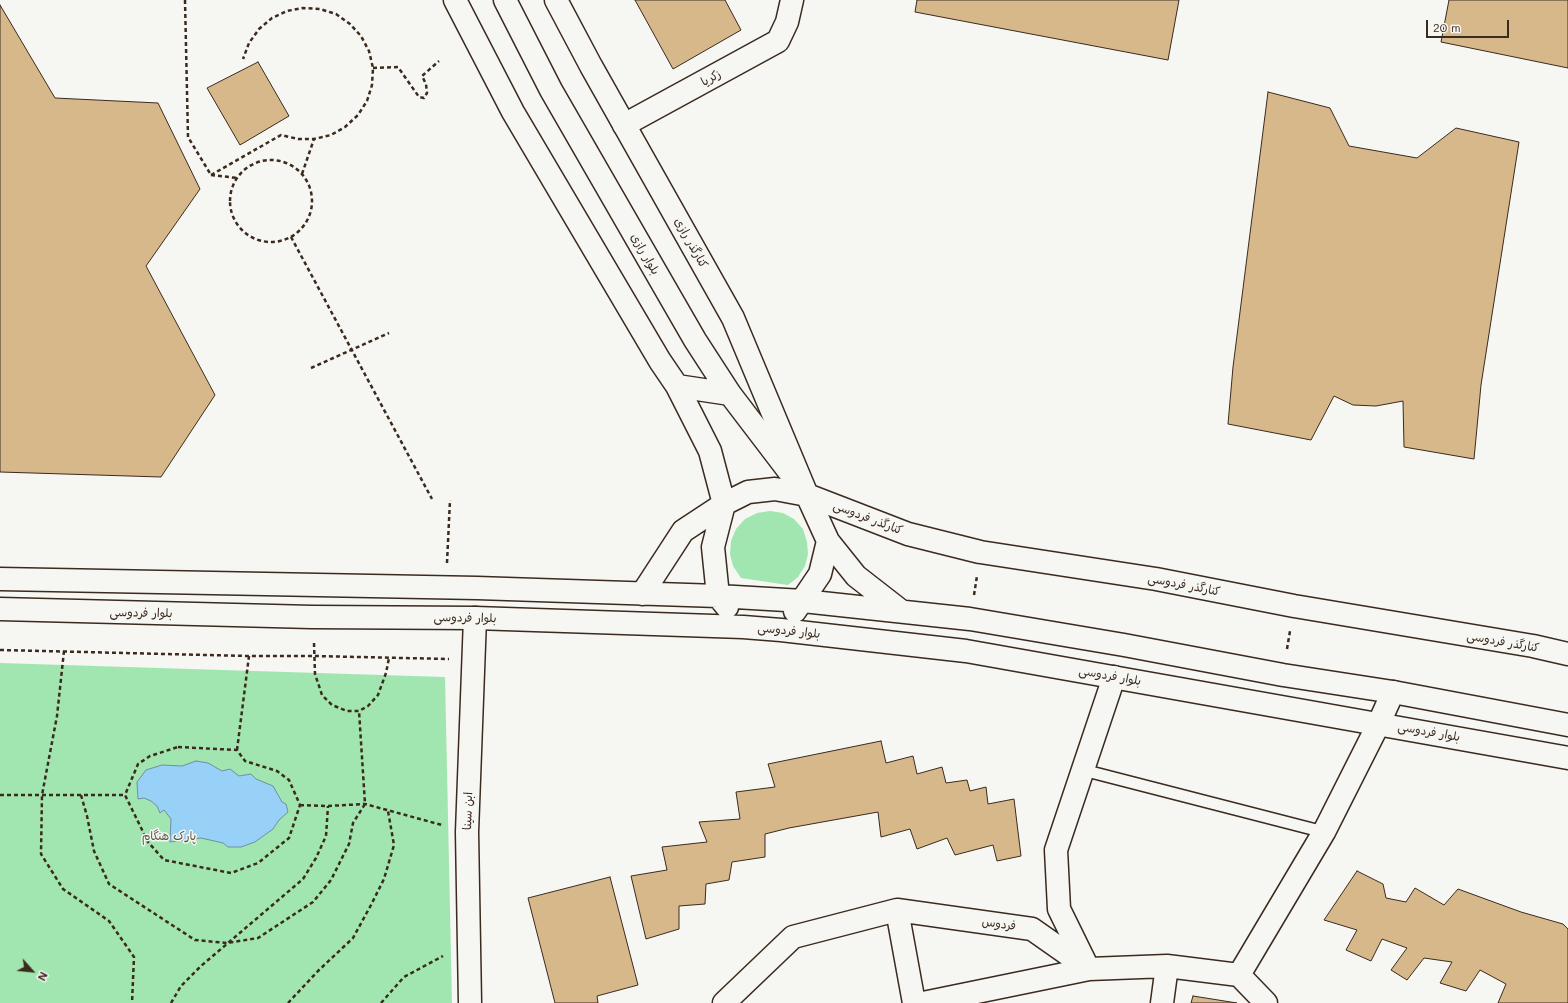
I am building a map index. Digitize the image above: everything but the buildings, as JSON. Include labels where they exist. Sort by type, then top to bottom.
[{"type":"main road","points":[[455,0],[512,112],[660,361],[677,386],[710,451],[724,504],[713,547],[718,596],[743,627]]},
{"type":"main road","name":"بلوار رازی","points":[[505,0],[551,90],[695,340],[730,394],[806,495]]},
{"type":"main road","name":"کنارگذر رازی","points":[[556,0],[624,125],[733,318],[806,495]]},
{"type":"main road","points":[[775,0],[787,22]]},
{"type":"main road","name":"زکریا","points":[[624,125],[778,42],[787,22],[792,0]]},
{"type":"main road","points":[[677,386],[730,394]]},
{"type":"main road","points":[[642,594],[683,531],[724,504],[748,492],[775,489],[806,495],[828,541],[856,576],[901,611]]},
{"type":"main road","name":"کنارگذر فردوسی","points":[[806,495],[908,534],[980,552],[1156,578],[1294,606],[1533,646],[1568,654]]},
{"type":"main road","points":[[780,630],[820,574],[828,541]]},
{"type":"main road","points":[[0,579],[445,587],[718,596],[802,601],[978,620],[1124,645],[1283,675],[1393,692],[1568,725]]},
{"type":"main road","name":"ابن سینا","points":[[470,1003],[468,832],[477,588]]},
{"type":"main road","name":"بلوار فردوسی","points":[[0,609],[312,617],[475,618],[743,627],[780,630],[966,651],[1379,723],[1568,758]]},
{"type":"main road","points":[[1089,969],[1059,909],[1056,850],[1114,677]]},
{"type":"main road","points":[[1239,975],[1324,832],[1393,692]]},
{"type":"main road","points":[[897,910],[914,1003]]},
{"type":"main road","name":"فردوس","points":[[724,1003],[793,937],[897,910],[1032,929],[1089,969]]},
{"type":"main road","points":[[1162,1003],[1167,966]]},
{"type":"main road","points":[[923,1003],[1089,969],[1167,966],[1239,975],[1266,1003]]},
{"type":"lane","points":[[1083,770],[1324,832]]},
{"type":"path","points":[[185,0],[188,137],[211,175]]},
{"type":"path","points":[[211,175],[281,134],[298,139],[314,139],[331,135],[346,127],[358,115],[367,101],[372,85],[373,68],[369,51],[362,36],[350,24],[336,14],[320,9],[303,8],[286,11],[272,18],[259,29],[249,43],[243,59]]},
{"type":"path","points":[[373,68],[398,67],[419,98],[424,98],[427,93],[426,84],[422,76],[439,61]]},
{"type":"path","points":[[302,174],[314,139]]},
{"type":"path","points":[[268,160],[281,161],[292,166],[302,174],[308,184],[312,196],[312,208],[308,220],[301,230],[280,242],[268,243],[256,240],[245,234],[237,224],[232,214],[230,201],[232,189],[237,178],[246,169],[256,163],[268,160]]},
{"type":"path","points":[[211,175],[237,178]]},
{"type":"path","points":[[291,237],[432,499]]},
{"type":"path","points":[[311,368],[389,333]]},
{"type":"path","points":[[445,587],[450,500]]},
{"type":"path","points":[[312,617],[316,674],[322,695],[332,705],[347,711],[359,711],[368,706],[378,695],[386,673],[389,658]]},
{"type":"path","points":[[0,650],[249,656],[474,659]]},
{"type":"path","points":[[64,651],[57,716],[42,795],[41,854],[63,889],[109,921],[134,957],[132,1003]]},
{"type":"path","points":[[236,750],[178,748],[150,756],[138,764],[125,795],[148,842],[164,860],[231,873],[258,863],[289,838],[300,805],[289,780],[277,771],[245,761],[236,750],[249,656]]},
{"type":"path","points":[[81,795],[94,851],[108,884],[195,940],[227,943],[258,938],[313,902],[331,880],[349,844],[353,824],[364,804],[359,711]]},
{"type":"path","points":[[0,795],[125,795]]},
{"type":"path","points":[[300,805],[328,806],[364,804],[468,832]]},
{"type":"path","points":[[171,1003],[181,986],[201,966],[303,879],[316,858],[326,836],[328,806]]},
{"type":"path","points":[[288,1003],[318,971],[353,938],[371,905],[384,880],[394,845],[388,811]]},
{"type":"path","points":[[381,1003],[404,977],[469,942]]},
{"type":"green space","points":[[770,511],[783,513],[794,519],[803,529],[807,542],[808,554],[805,566],[798,577],[788,585],[741,578],[733,566],[730,554],[731,541],[736,529],[745,519],[757,513]]},
{"type":"green space","name":"پارک هنگام","points":[[0,663],[445,677],[452,1003],[0,1003]]},
{"type":"water","points":[[196,761],[208,763],[222,771],[230,769],[239,776],[251,774],[256,779],[273,786],[282,802],[286,804],[288,812],[279,820],[273,829],[255,842],[241,847],[228,847],[223,843],[201,838],[170,842],[171,819],[164,810],[160,813],[157,806],[151,801],[144,798],[138,799],[137,782],[146,770],[162,765],[182,766]]}]
